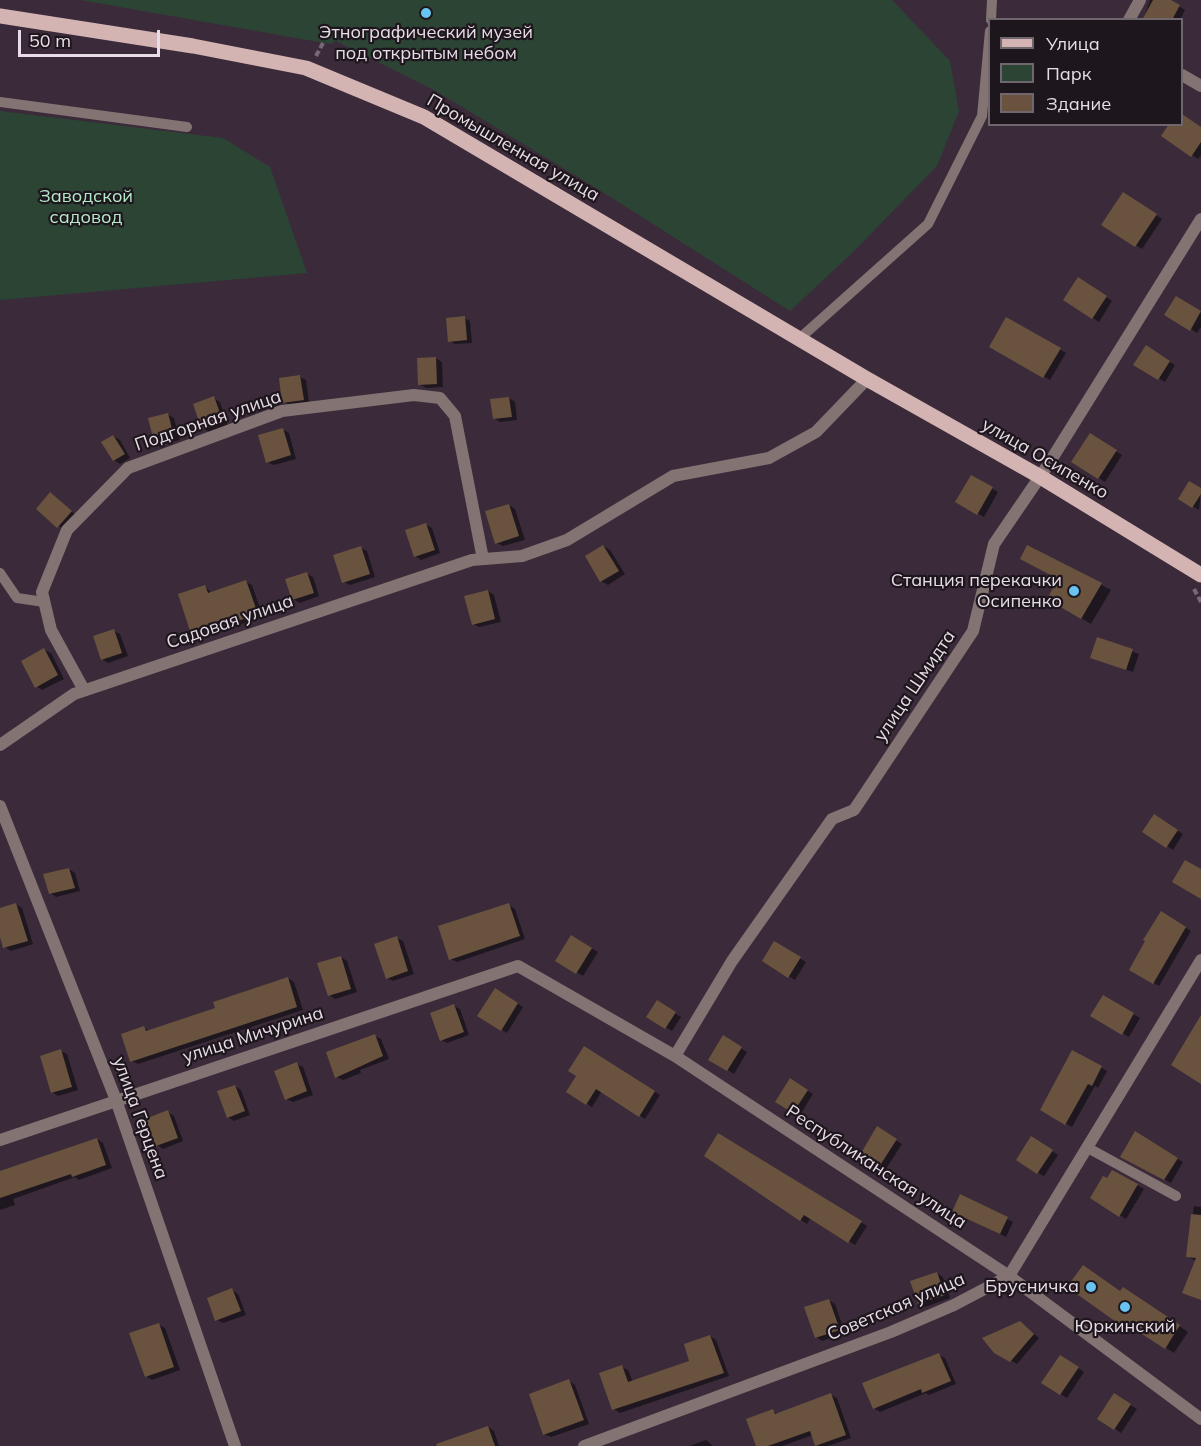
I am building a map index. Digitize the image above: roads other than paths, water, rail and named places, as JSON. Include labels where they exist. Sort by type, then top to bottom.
[{"type":"main road","name":"Промышленная улица","points":[[0,16],[193,46],[306,68],[424,117],[867,380]]},
{"type":"main road","name":"улица Осипенко","points":[[867,380],[1039,477],[1201,575]]},
{"type":"street","points":[[1130,18],[1140,0]]},
{"type":"street","points":[[1183,76],[1201,86]]},
{"type":"street","name":"улица Шмидта","points":[[675,1056],[738,951],[832,819],[854,810],[973,631],[994,544],[1039,477],[1201,219]]},
{"type":"street","name":"Садовая улица","points":[[0,745],[74,694],[84,690],[472,560],[522,556],[567,540],[673,476],[769,458],[816,432],[867,380]]},
{"type":"street","name":"Подгорная улица","points":[[84,690],[51,630],[42,592],[67,530],[128,468],[282,411],[414,395],[440,398],[455,416],[483,559]]},
{"type":"street","name":"улица Герцена","points":[[0,806],[116,1100],[235,1446]]},
{"type":"street","points":[[1010,1276],[1201,960]]},
{"type":"street","name":"Республиканская улица","points":[[518,966],[675,1056],[1010,1276],[1201,1419]]},
{"type":"street","name":"улица Мичурина","points":[[0,1140],[518,966]]},
{"type":"street","name":"Советская улица","points":[[584,1446],[891,1332],[954,1305],[1010,1276]]},
{"type":"lane","points":[[991,18],[992,0]]},
{"type":"lane","points":[[799,339],[928,224],[982,116],[988,52]]},
{"type":"lane","points":[[0,102],[187,127]]},
{"type":"lane","points":[[0,573],[17,598],[44,602]]},
{"type":"lane","points":[[1088,1148],[1176,1196]]},
{"type":"place","name":"Этнографический музей под открытым небом","points":[[426,13]]},
{"type":"place","name":"Станция перекачки Осипенко","points":[[1074,591]]},
{"type":"place","name":"Брусничка","points":[[1091,1287]]},
{"type":"place","name":"Юркинский","points":[[1125,1307]]},
{"type":"park label","name":"Заводской садовод","points":[[86,207]]}]
